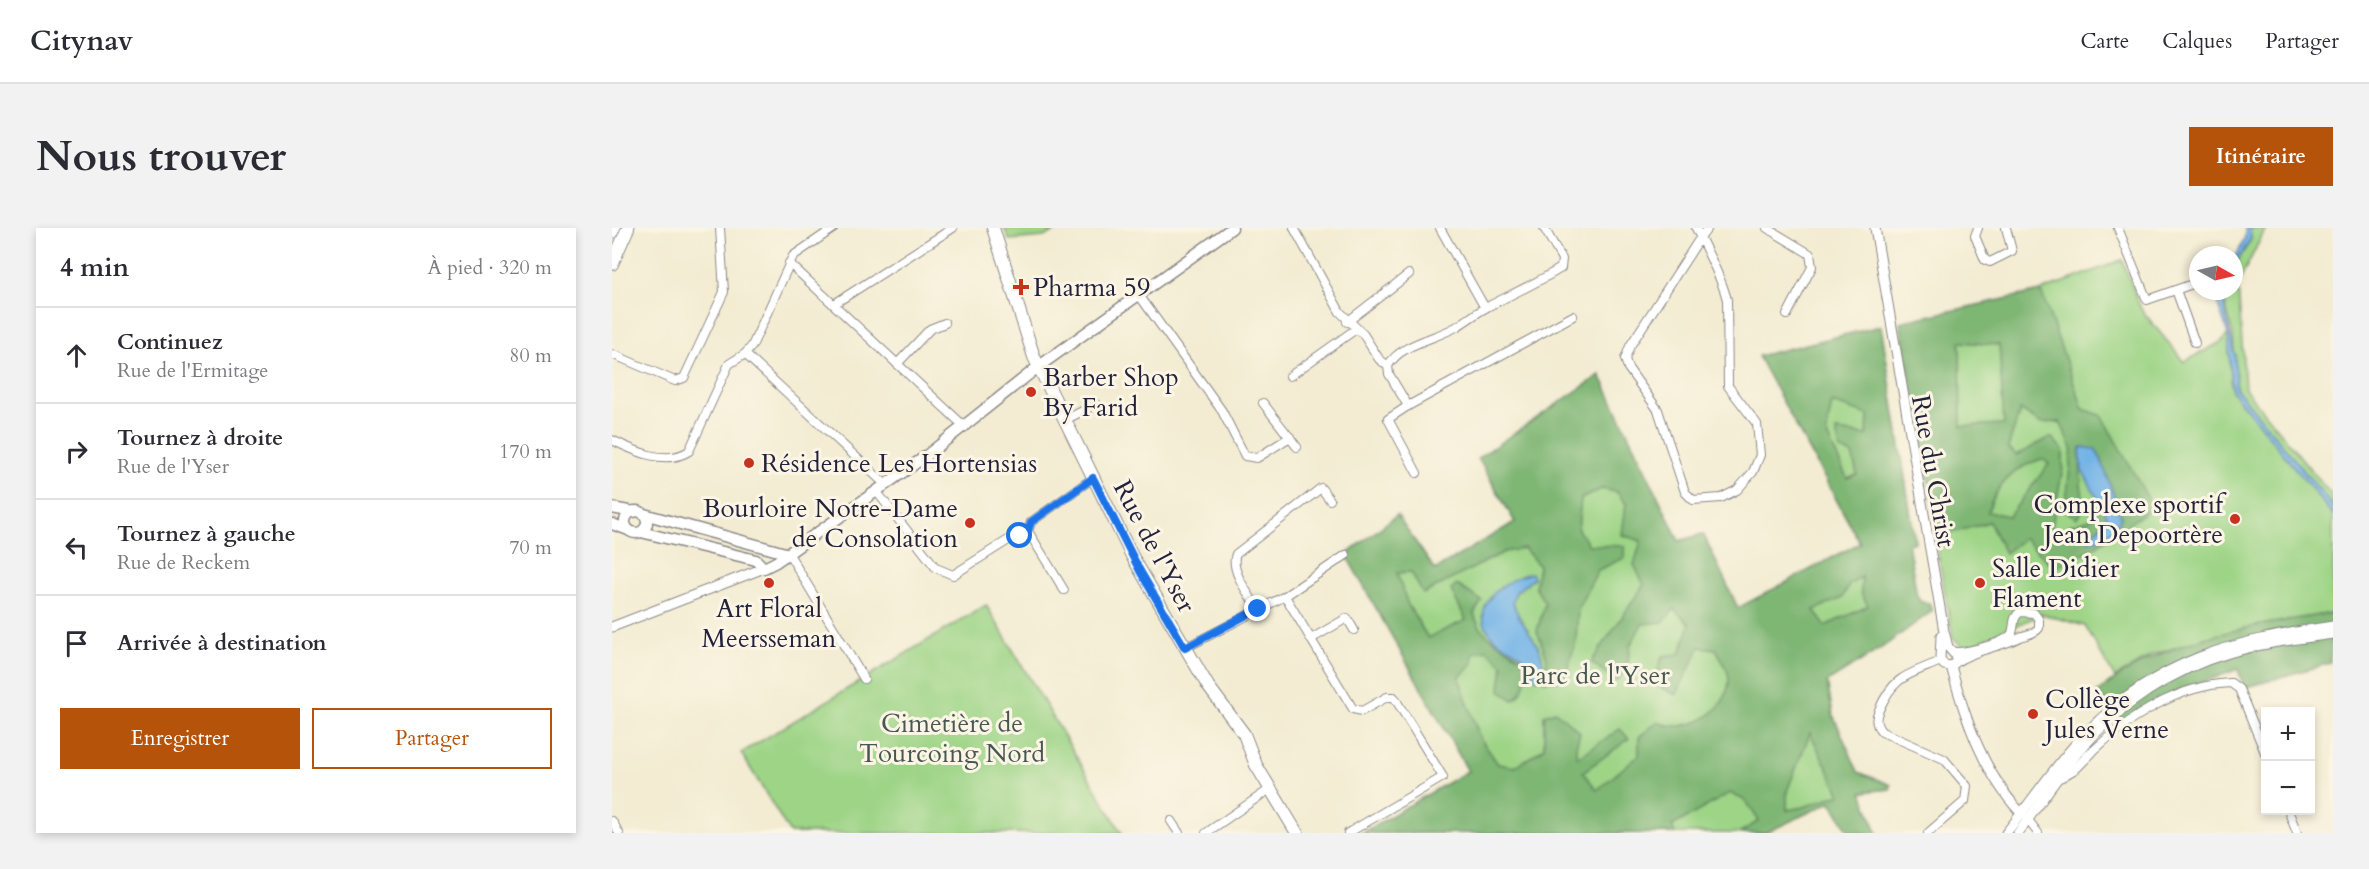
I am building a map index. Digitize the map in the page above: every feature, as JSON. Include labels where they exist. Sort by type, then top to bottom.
[{"type":"main road","points":[[612,232],[614,228]]},
{"type":"main road","points":[[612,264],[628,228]]},
{"type":"main road","name":"Rue de l'Yser","points":[[993,228],[1038,367],[1093,478],[1140,571],[1208,686],[1244,734],[1256,765],[1297,833]]},
{"type":"main road","points":[[612,524],[756,560],[764,568],[789,554],[882,489],[1038,367],[1232,228]]},
{"type":"main road","points":[[612,508],[639,513],[789,554]]},
{"type":"main road","points":[[629,530],[626,519],[639,513]]},
{"type":"main road","points":[[639,513],[647,524],[641,532]]},
{"type":"street","points":[[612,354],[675,381],[684,378],[724,291],[720,228]]},
{"type":"street","points":[[612,440],[655,456],[677,456],[687,452],[696,440],[729,364],[745,354],[752,345],[793,256],[834,228]]},
{"type":"street","points":[[834,304],[953,228]]},
{"type":"street","points":[[1294,228],[1347,322],[1366,338],[1379,359],[1388,366],[1389,374],[1408,406]]},
{"type":"street","points":[[1440,228],[1485,308]]},
{"type":"street","points":[[1388,366],[1406,350],[1455,328],[1485,308],[1520,292],[1561,268],[1562,259],[1544,228]]},
{"type":"street","points":[[1696,228],[1700,238],[1718,278],[1727,306],[1728,386],[1754,418],[1759,430],[1760,450],[1754,472],[1742,486],[1721,498],[1693,500],[1685,492],[1658,410],[1628,368],[1625,359],[1630,346],[1700,238],[1707,228]]},
{"type":"street","points":[[1767,228],[1810,254],[1812,260],[1812,267],[1787,315]]},
{"type":"street","name":"Rue du Christ","points":[[1875,228],[1942,620],[1946,642],[1953,651],[1953,664]]},
{"type":"street","points":[[1978,228],[1975,236],[1985,260],[1990,262],[2012,251],[2006,228]]},
{"type":"street","points":[[2118,228],[2147,300],[2189,285]]},
{"type":"street","points":[[789,263],[964,427]]},
{"type":"street","points":[[1347,322],[1409,274]]},
{"type":"street","points":[[2176,290],[2195,343]]},
{"type":"street","points":[[1138,295],[1222,411],[1245,456],[1257,459],[1290,438]]},
{"type":"street","name":"Rue du Christ","points":[[1886,296],[1887,320],[1942,643],[1941,658]]},
{"type":"street","points":[[1417,473],[1388,419],[1573,316]]},
{"type":"street","points":[[897,364],[927,332],[945,323]]},
{"type":"street","points":[[1290,376],[1356,329]]},
{"type":"street","points":[[745,354],[882,489],[928,553],[934,565],[950,575],[957,575],[1007,541],[1028,531],[1031,522],[1093,478]]},
{"type":"street","points":[[1263,403],[1297,447]]},
{"type":"street","points":[[1065,420],[1096,404]]},
{"type":"street","points":[[1258,609],[1236,569],[1234,561],[1236,554],[1321,488],[1330,500]]},
{"type":"street","points":[[1028,531],[1064,590]]},
{"type":"street","points":[[789,554],[864,679]]},
{"type":"street","points":[[1185,648],[1285,596],[1346,555]]},
{"type":"street","points":[[612,627],[764,568]]},
{"type":"street","points":[[1285,596],[1355,710],[1362,711],[1387,697],[1394,697],[1443,777],[1348,833]]},
{"type":"street","points":[[1928,833],[1965,801],[1968,793],[1967,786],[1948,761],[1882,732],[1877,726],[1876,718],[1886,693],[1895,682],[1953,651],[1966,651],[2006,639],[2012,633],[2015,616],[2020,612],[2034,613],[2039,620],[2039,628],[2034,632],[2008,644],[1966,656],[1953,664]]},
{"type":"street","points":[[1311,639],[1347,618],[1354,630]]},
{"type":"street","points":[[2018,833],[2025,817],[2086,732],[2105,714],[2157,677],[2206,653],[2258,638],[2333,626]]},
{"type":"street","points":[[2006,833],[2025,817],[2097,732],[2123,708],[2153,688],[2197,665],[2256,646],[2333,634]]},
{"type":"street","points":[[1941,658],[1953,664],[1964,709],[1987,764],[2038,833]]},
{"type":"street","points":[[2058,778],[2076,768],[2105,740],[2156,704],[2230,683],[2239,689],[2261,745]]},
{"type":"street","points":[[2097,732],[2096,729],[2105,714]]},
{"type":"street","points":[[2086,732],[2097,732],[2105,740]]},
{"type":"street","points":[[1206,833],[1270,789]]},
{"type":"street","points":[[2290,815],[2297,833]]},
{"type":"street","points":[[612,821],[620,833]]},
{"type":"street","points":[[1172,821],[1179,833]]},
{"type":"green space","points":[[1004,228],[1061,228],[1044,237],[1009,240]]},
{"type":"green space","points":[[2250,228],[2266,228],[2243,274],[2243,252],[2251,239]]},
{"type":"green space","points":[[2122,260],[2141,309],[2184,362],[2223,341],[2228,334],[2232,391],[2333,515],[2333,613],[2266,624],[2209,637],[2152,655],[2115,678],[2085,626],[2042,614],[1965,648],[1953,638],[1935,538],[1937,528],[1900,322],[2041,291]]},
{"type":"green space","points":[[2041,291],[2083,409],[2101,415],[2153,507],[2091,550],[2054,568],[2024,538],[2005,553],[1989,522],[1935,538],[1937,528],[1900,322]],"holes":[[[1960,342],[1999,345],[2004,424],[1961,426]],[[2020,410],[2040,423],[2060,422],[2072,448],[2065,510],[2076,518],[2086,507],[2081,485],[2080,451],[2101,459],[2114,500],[2120,507],[2096,541],[2098,528],[2109,518],[2100,501],[2097,500],[2091,519],[2070,525],[2064,535],[2050,536],[2063,468],[2063,450],[2051,437],[2017,455],[2008,448]],[[2042,459],[2049,464],[2009,516],[1988,512],[1996,494],[2008,478]]]},
{"type":"green space","points":[[2224,300],[2239,300],[2245,389],[2333,497],[2333,507],[2236,388],[2233,334]]},
{"type":"green space","name":"Parc de l'Yser","points":[[1881,326],[1915,542],[1908,544],[1917,597],[1921,602],[1929,603],[1932,611],[1880,649],[1827,682],[1833,715],[1858,772],[1891,785],[1890,789],[1862,792],[1877,833],[1850,833],[1831,802],[1765,833],[1362,833],[1468,771],[1346,555],[1397,515],[1435,570],[1515,522],[1478,458],[1600,375],[1679,541],[1703,534],[1738,608],[1860,543],[1758,356]]},
{"type":"green space","name":"Parc de l'Yser","points":[[1881,326],[1915,542],[1908,544],[1917,597],[1921,602],[1929,603],[1932,611],[1880,649],[1827,682],[1833,715],[1858,772],[1891,785],[1890,789],[1862,792],[1877,833],[1850,833],[1831,802],[1765,833],[1739,833],[1759,821],[1746,801],[1730,793],[1672,826],[1675,833],[1362,833],[1468,771],[1346,555],[1397,515],[1435,570],[1515,522],[1478,458],[1600,375],[1679,541],[1703,534],[1738,608],[1860,543],[1758,356]],"holes":[[[1832,403],[1868,415],[1867,435],[1836,431],[1840,450],[1852,454],[1857,474],[1847,478],[1826,433]],[[1601,489],[1617,492],[1626,504],[1622,535],[1641,541],[1634,565],[1644,585],[1591,662],[1616,681],[1627,670],[1630,646],[1642,624],[1663,622],[1674,609],[1690,624],[1680,654],[1662,656],[1654,684],[1676,695],[1700,647],[1716,649],[1729,675],[1727,691],[1722,702],[1714,711],[1704,719],[1681,726],[1657,722],[1639,737],[1639,755],[1597,790],[1583,772],[1629,739],[1620,729],[1578,757],[1576,747],[1580,732],[1555,711],[1544,715],[1544,748],[1515,767],[1498,764],[1480,738],[1459,678],[1473,663],[1473,653],[1487,650],[1503,665],[1500,690],[1513,700],[1521,693],[1525,684],[1526,663],[1482,630],[1474,613],[1482,601],[1457,585],[1451,590],[1466,620],[1428,638],[1408,605],[1397,573],[1411,572],[1423,594],[1504,552],[1524,548],[1539,566],[1535,587],[1545,603],[1537,631],[1547,658],[1544,681],[1564,679],[1576,641],[1578,608],[1598,570],[1624,558],[1624,546],[1589,545],[1578,530],[1581,499]],[[1862,577],[1861,593],[1868,606],[1825,626],[1814,610],[1842,598],[1850,584]],[[1810,733],[1840,794],[1804,807],[1787,810],[1787,791]]]},
{"type":"green space","name":"Cimetière de Tourcoing Nord","points":[[986,605],[1122,833],[790,833],[741,753]]},
{"type":"green space","points":[[2333,613],[2330,663],[2244,688],[2238,669],[2174,693],[2124,721],[2097,693],[2122,674],[2179,647],[2239,629]]},
{"type":"water","points":[[2245,228],[2250,228],[2251,239],[2243,252],[2243,246],[2241,246]]},
{"type":"water","points":[[2223,300],[2235,355],[2236,388],[2333,507],[2333,515],[2232,391],[2228,334],[2217,302]]},
{"type":"water","points":[[2082,447],[2095,449],[2101,459],[2121,516],[2117,526],[2109,534],[2089,542],[2084,537],[2104,525],[2108,518],[2082,470],[2080,451]]},
{"type":"water","points":[[1532,573],[1534,578],[1516,592],[1513,602],[1541,653],[1542,673],[1537,679],[1522,656],[1494,638],[1486,627],[1483,616],[1485,606],[1491,596],[1500,588],[1510,581]]},
{"type":"place","name":"Pharma 59","points":[[1021,287]]},
{"type":"place","name":"Barber Shop By Farid","points":[[1031,392]]},
{"type":"place","name":"Résidence Les Hortensias","points":[[749,463]]},
{"type":"place","name":"Complexe sportif Jean Depoortère","points":[[2235,519]]},
{"type":"place","name":"Bourloire Notre-Dame de Consolation","points":[[970,523]]},
{"type":"place","name":"Art Floral Meersseman","points":[[769,583]]},
{"type":"place","name":"Salle Didier Flament","points":[[1980,583]]},
{"type":"place","name":"Collège Jules Verne","points":[[2033,714]]},
{"type":"route","points":[[1020,536],[1028,531],[1031,522],[1093,478],[1140,571],[1185,648],[1258,609]]}]
